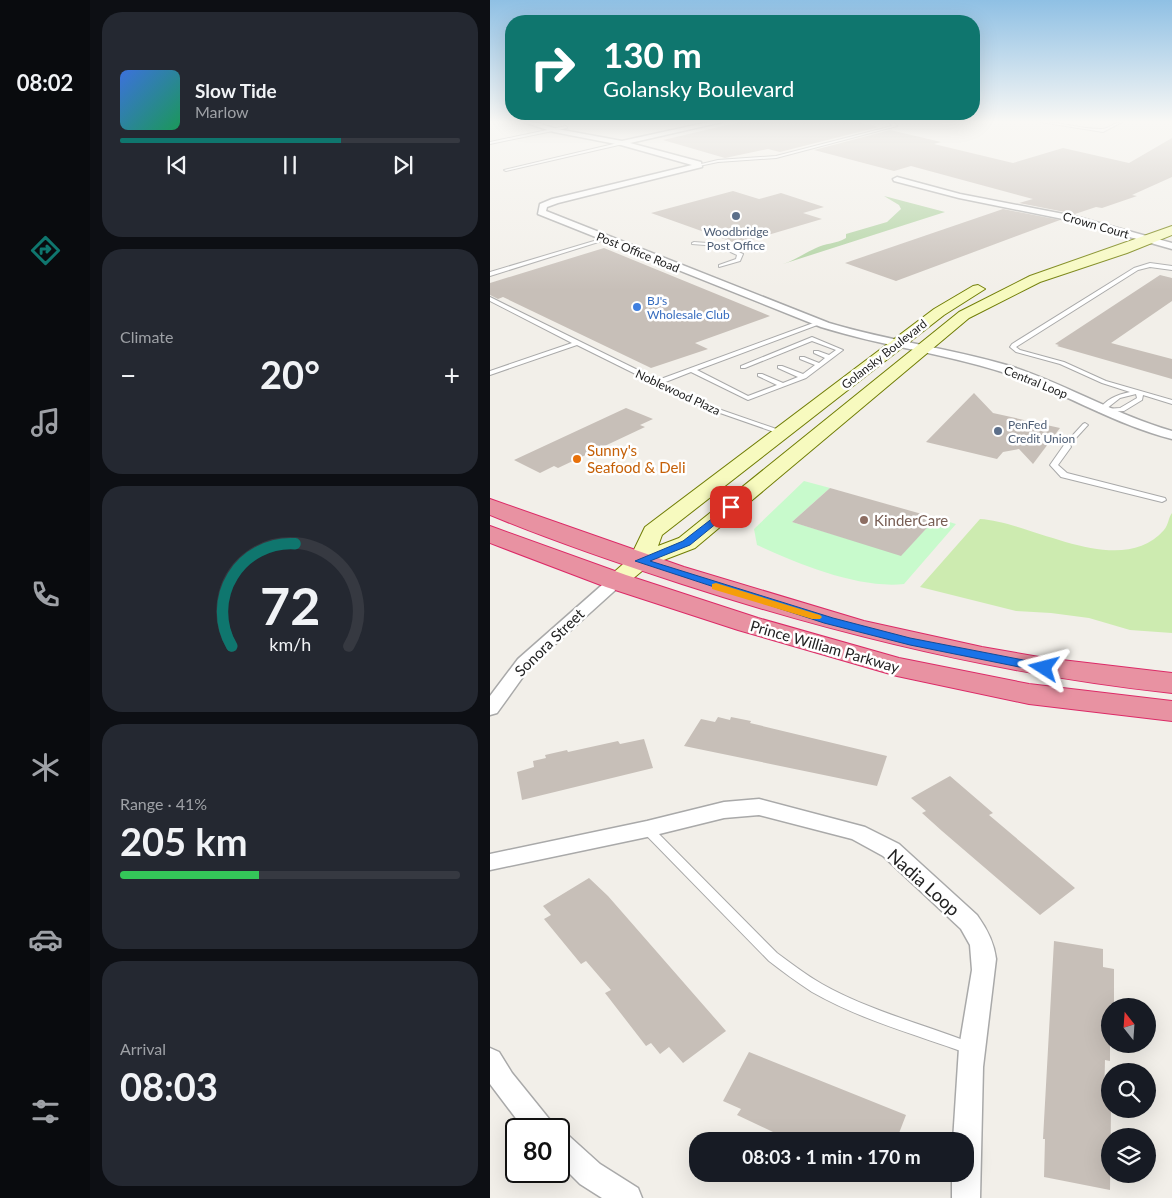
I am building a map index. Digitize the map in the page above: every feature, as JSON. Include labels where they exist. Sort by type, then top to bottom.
[{"type":"highway","name":"Prince William Parkway","points":[[490,506],[640,561],[820,618],[910,642],[1060,670],[1172,683]]},
{"type":"highway","name":"Prince William Parkway","points":[[490,534],[616,581],[748,624],[906,669],[1029,694],[1106,705],[1172,711]]},
{"type":"street","name":"Post Office Road","points":[[645,178],[555,201],[540,209],[544,215],[818,323],[896,344]]},
{"type":"street","name":"Crown Court","points":[[897,179],[969,198],[1047,212],[1172,246]]},
{"type":"street","name":"Golansky Boulevard","points":[[1013,274],[1169,223]]},
{"type":"street","name":"Golansky Boulevard","points":[[616,581],[640,561],[687,543],[954,322],[1012,289],[1067,267],[1149,240],[1169,223]]},
{"type":"street","name":"Golansky Boulevard","points":[[640,561],[653,532],[939,312],[995,281]]},
{"type":"street","name":"Central Loop","points":[[896,344],[1007,370],[1057,389],[1137,425],[1172,435]]},
{"type":"street","name":"Sonora Street","points":[[490,709],[506,684],[524,663],[616,581]]},
{"type":"street","name":"Nadia Loop","points":[[490,862],[647,829],[724,810],[759,807],[858,833],[891,850],[969,922],[977,933],[983,950],[983,968],[972,1048],[966,1140],[966,1198]]},
{"type":"street","points":[[490,1060],[503,1082],[532,1118]]},
{"type":"street","points":[[570,1155],[590,1174],[628,1198]]},
{"type":"lane","points":[[490,274],[606,239]]},
{"type":"lane","points":[[694,243],[719,245],[740,254],[738,260],[721,266]]},
{"type":"lane","points":[[1172,268],[1150,265],[1136,269],[1014,344],[1018,350],[1062,363],[1104,382],[1172,402]]},
{"type":"lane","name":"Noblewood Plaza","points":[[490,299],[719,412],[783,433]]},
{"type":"lane","points":[[657,383],[818,323]]},
{"type":"lane","points":[[690,370],[748,398],[804,377],[840,350],[812,339],[802,346],[743,367],[749,370]]},
{"type":"lane","points":[[769,341],[787,351]]},
{"type":"lane","points":[[490,373],[577,343]]},
{"type":"lane","points":[[816,352],[830,358]]},
{"type":"lane","points":[[802,358],[820,365]]},
{"type":"lane","points":[[780,366],[804,377]]},
{"type":"lane","points":[[760,375],[782,385]]},
{"type":"lane","points":[[1101,410],[1122,410],[1140,400],[1139,392]]},
{"type":"lane","points":[[1101,410],[1106,403],[1123,394],[1139,392]]},
{"type":"lane","points":[[1074,438],[1085,425]]},
{"type":"lane","points":[[1067,447],[1054,465],[1064,475],[1162,500]]},
{"type":"lane","points":[[647,829],[773,957],[795,976],[845,1003],[972,1048]]},
{"type":"green space","points":[[884,196],[945,212],[783,264],[819,246],[842,240],[846,238],[846,234],[887,222],[901,209],[899,205]]},
{"type":"green space","points":[[804,481],[830,488],[792,522],[901,555],[936,518],[956,524],[904,584],[868,583],[829,574],[757,545],[754,529]]},
{"type":"green space","points":[[1172,513],[1172,633],[1130,630],[1089,618],[1016,611],[920,587],[980,519],[1001,522],[1075,544],[1100,549],[1124,550],[1146,544],[1164,530]]},
{"type":"building","points":[[955,178],[1170,178],[1132,195],[1137,196],[1102,208],[1096,207],[1075,214],[1019,203],[1033,199]]},
{"type":"building","name":"Woodbridge Post Office","points":[[733,191],[759,199],[781,193],[824,207],[803,213],[822,219],[738,244],[651,213]]},
{"type":"building","points":[[1003,209],[1060,220],[896,281],[845,263]]},
{"type":"building","name":"BJ's Wholesale Club","points":[[604,248],[770,316],[695,343],[708,349],[651,368],[503,297],[498,299],[490,295],[490,283]]},
{"type":"building","points":[[1160,275],[1172,278],[1172,301],[1111,343],[1172,359],[1172,379],[1055,344]]},
{"type":"building","name":"PenFed Credit Union","points":[[974,393],[993,413],[1060,428],[1033,464],[1019,449],[1003,452],[997,459],[926,442]]},
{"type":"building","points":[[626,408],[653,419],[640,425],[645,427],[558,468],[554,466],[540,473],[514,460]]},
{"type":"building","name":"KinderCare","points":[[830,488],[936,518],[901,556],[792,522]]},
{"type":"building","points":[[718,717],[730,720],[731,717],[751,721],[750,723],[887,756],[877,786],[684,746],[701,719],[715,722]]},
{"type":"building","points":[[644,739],[653,768],[522,800],[517,772],[534,767],[533,761],[546,758],[545,755],[618,741],[620,744]]},
{"type":"building","points":[[950,776],[993,813],[989,815],[1075,888],[1040,915],[942,831],[922,813],[926,811],[911,798]]},
{"type":"building","points":[[589,878],[608,896],[726,1031],[683,1063],[669,1047],[660,1054],[651,1043],[646,1046],[605,993],[611,990],[586,961],[581,964],[544,919],[551,915],[543,906]]},
{"type":"building","points":[[1054,941],[1103,949],[1103,967],[1114,969],[1114,998],[1101,998],[1101,1053],[1110,1053],[1110,1061],[1105,1060],[1105,1063],[1101,1063],[1101,1118],[1111,1118],[1111,1128],[1101,1128],[1101,1183],[1110,1183],[1110,1190],[1044,1177],[1045,1139],[1043,1139]]},
{"type":"building","points":[[749,1052],[906,1115],[899,1132],[773,1132],[737,1115],[741,1109],[723,1101]]},
{"type":"slow traffic","points":[[716,586],[816,617]]},
{"type":"place","name":"Woodbridge Post Office","points":[[736,216]]},
{"type":"place","name":"BJ's Wholesale Club","points":[[637,307]]},
{"type":"place","name":"PenFed Credit Union","points":[[998,431]]},
{"type":"place","name":"Sunny's Seafood & Deli","points":[[577,459]]},
{"type":"place","name":"KinderCare","points":[[864,520]]},
{"type":"route","points":[[731,507],[687,543],[640,561],[738,594],[828,621],[910,642],[1044,668]]}]
